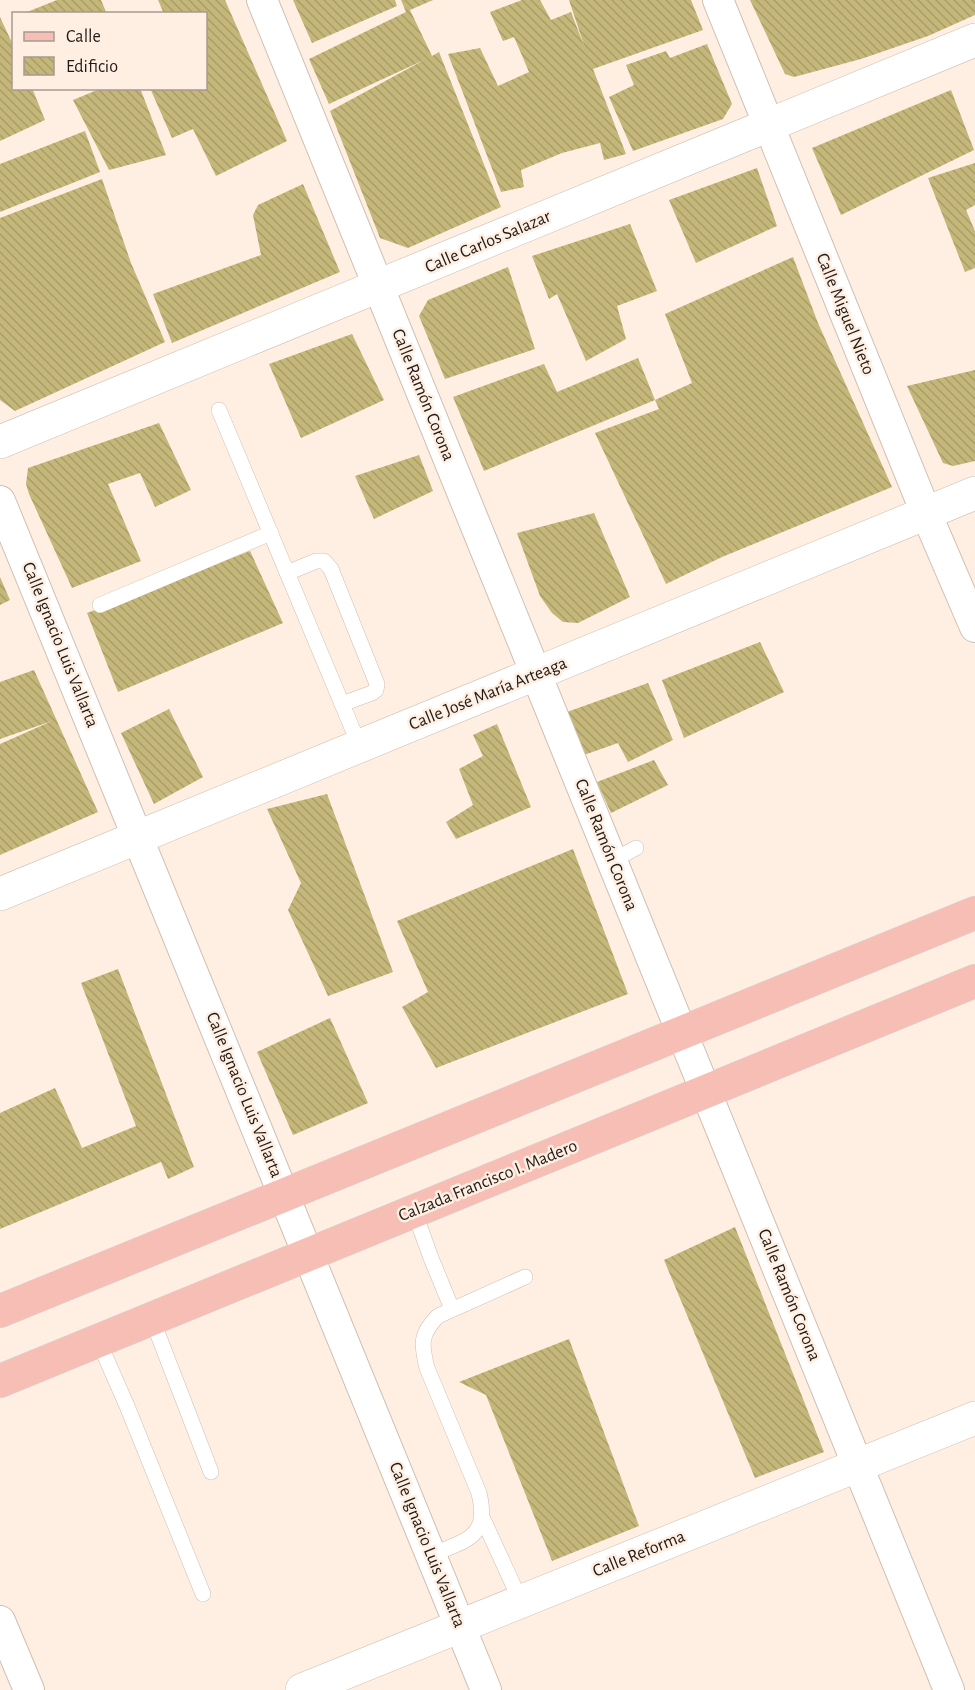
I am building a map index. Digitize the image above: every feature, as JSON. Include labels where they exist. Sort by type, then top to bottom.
[{"type":"main road","points":[[0,1311],[975,912]]},
{"type":"main road","name":"Calzada Francisco I. Madero","points":[[0,1381],[975,981]]},
{"type":"street","name":"Calle Ramón Corona","points":[[262,0],[537,675],[624,854],[682,1032],[949,1690]]},
{"type":"street","name":"Calle Miguel Nieto","points":[[718,0],[926,513],[975,627]]},
{"type":"street","name":"Calle Carlos Salazar","points":[[0,442],[975,40]]},
{"type":"street","name":"Calle José María Arteaga","points":[[0,894],[975,493]]},
{"type":"street","name":"Calle Ignacio Luis Vallarta","points":[[0,501],[486,1690]]},
{"type":"street","name":"Calle Reforma","points":[[302,1690],[975,1418]]},
{"type":"street","points":[[0,1621],[29,1690]]},
{"type":"lane","points":[[219,410],[360,747]]},
{"type":"lane","points":[[100,605],[271,533]]},
{"type":"lane","points":[[287,573],[316,561],[324,561],[330,569],[377,684],[376,690],[372,693],[342,704]]},
{"type":"lane","points":[[414,1211],[452,1309]]},
{"type":"lane","points":[[521,1602],[483,1519],[479,1493],[427,1368],[423,1352],[423,1337],[428,1326],[438,1316],[525,1277]]},
{"type":"lane","points":[[152,1318],[211,1472]]},
{"type":"lane","points":[[98,1340],[203,1594]]},
{"type":"lane","points":[[431,1555],[469,1539],[483,1519]]},
{"type":"building","points":[[57,0],[101,0],[106,12],[27,12]]},
{"type":"building","points":[[158,0],[225,0],[287,141],[216,176],[193,129],[172,138],[151,90],[207,90],[207,12],[163,12]]},
{"type":"building","points":[[293,0],[395,0],[397,6],[312,43]]},
{"type":"building","points":[[401,0],[433,0],[410,10],[432,56],[439,52],[501,207],[408,248],[380,238],[330,111],[424,60],[329,104],[309,59],[406,12]]},
{"type":"building","points":[[522,0],[540,0],[551,20],[571,12],[585,48],[569,0],[691,0],[703,30],[593,69],[626,154],[604,160],[600,143],[562,153],[521,170],[524,187],[501,192],[448,54],[480,48],[498,86],[529,72],[514,37],[503,41],[490,12]]},
{"type":"building","points":[[750,0],[975,0],[975,15],[928,36],[861,59],[794,77],[785,74]]},
{"type":"building","points":[[0,17],[12,43],[12,90],[33,90],[45,120],[0,141]]},
{"type":"building","points":[[707,44],[732,104],[723,119],[633,151],[609,97],[634,85],[626,65],[666,51],[670,58]]},
{"type":"building","points":[[97,90],[141,90],[166,155],[109,170],[73,100]]},
{"type":"building","points":[[951,90],[974,150],[841,215],[812,148]]},
{"type":"building","points":[[85,131],[100,172],[0,212],[0,164]]},
{"type":"building","points":[[975,163],[975,205],[966,210],[975,231],[975,268],[965,272],[928,178]]},
{"type":"building","points":[[757,168],[777,226],[696,263],[669,200]]},
{"type":"building","points":[[102,179],[131,263],[165,342],[15,411],[0,400],[0,218]]},
{"type":"building","points":[[303,184],[340,272],[172,343],[153,294],[261,255],[253,215],[258,205]]},
{"type":"building","points":[[630,224],[657,291],[617,306],[626,339],[586,361],[557,294],[549,299],[532,256]]},
{"type":"building","points":[[793,257],[818,323],[892,487],[722,557],[666,584],[595,433],[659,409],[655,400],[692,383],[665,314]]},
{"type":"building","points":[[508,267],[535,349],[445,379],[419,316],[428,300]]},
{"type":"building","points":[[352,334],[384,400],[301,438],[269,364]]},
{"type":"building","points":[[638,358],[655,400],[484,471],[453,397],[544,364],[557,392]]},
{"type":"building","points":[[975,370],[975,461],[953,466],[943,463],[907,386]]},
{"type":"building","points":[[159,423],[191,490],[155,507],[140,473],[108,484],[141,561],[72,588],[29,494],[26,484],[28,468]]},
{"type":"building","points":[[419,455],[433,491],[374,519],[355,476]]},
{"type":"building","points":[[594,513],[630,597],[578,623],[563,622],[552,613],[540,596],[517,533]]},
{"type":"building","points":[[250,551],[283,623],[118,692],[87,613]]},
{"type":"building","points":[[0,577],[10,600],[0,605]]},
{"type":"building","points":[[760,642],[784,692],[684,738],[662,680]]},
{"type":"building","points":[[34,670],[98,812],[0,855],[0,744],[52,721],[0,739],[0,682]]},
{"type":"building","points":[[648,683],[673,740],[628,762],[618,743],[584,755],[567,712]]},
{"type":"building","points":[[169,709],[203,777],[154,804],[121,733]]},
{"type":"building","points":[[497,724],[531,807],[456,839],[446,822],[473,805],[459,769],[483,756],[473,735]]},
{"type":"building","points":[[654,760],[668,785],[611,813],[597,782]]},
{"type":"building","points":[[327,794],[393,972],[328,996],[288,910],[301,883],[267,809]]},
{"type":"building","points":[[573,849],[628,994],[436,1068],[402,1007],[428,992],[397,921]]},
{"type":"building","points":[[118,969],[194,1167],[168,1179],[161,1162],[0,1229],[0,1113],[55,1088],[82,1148],[136,1126],[81,983]]},
{"type":"building","points":[[330,1018],[368,1103],[293,1135],[257,1052]]},
{"type":"building","points":[[735,1227],[824,1452],[755,1478],[664,1260]]},
{"type":"building","points":[[569,1339],[639,1526],[552,1561],[486,1395],[459,1382]]}]
